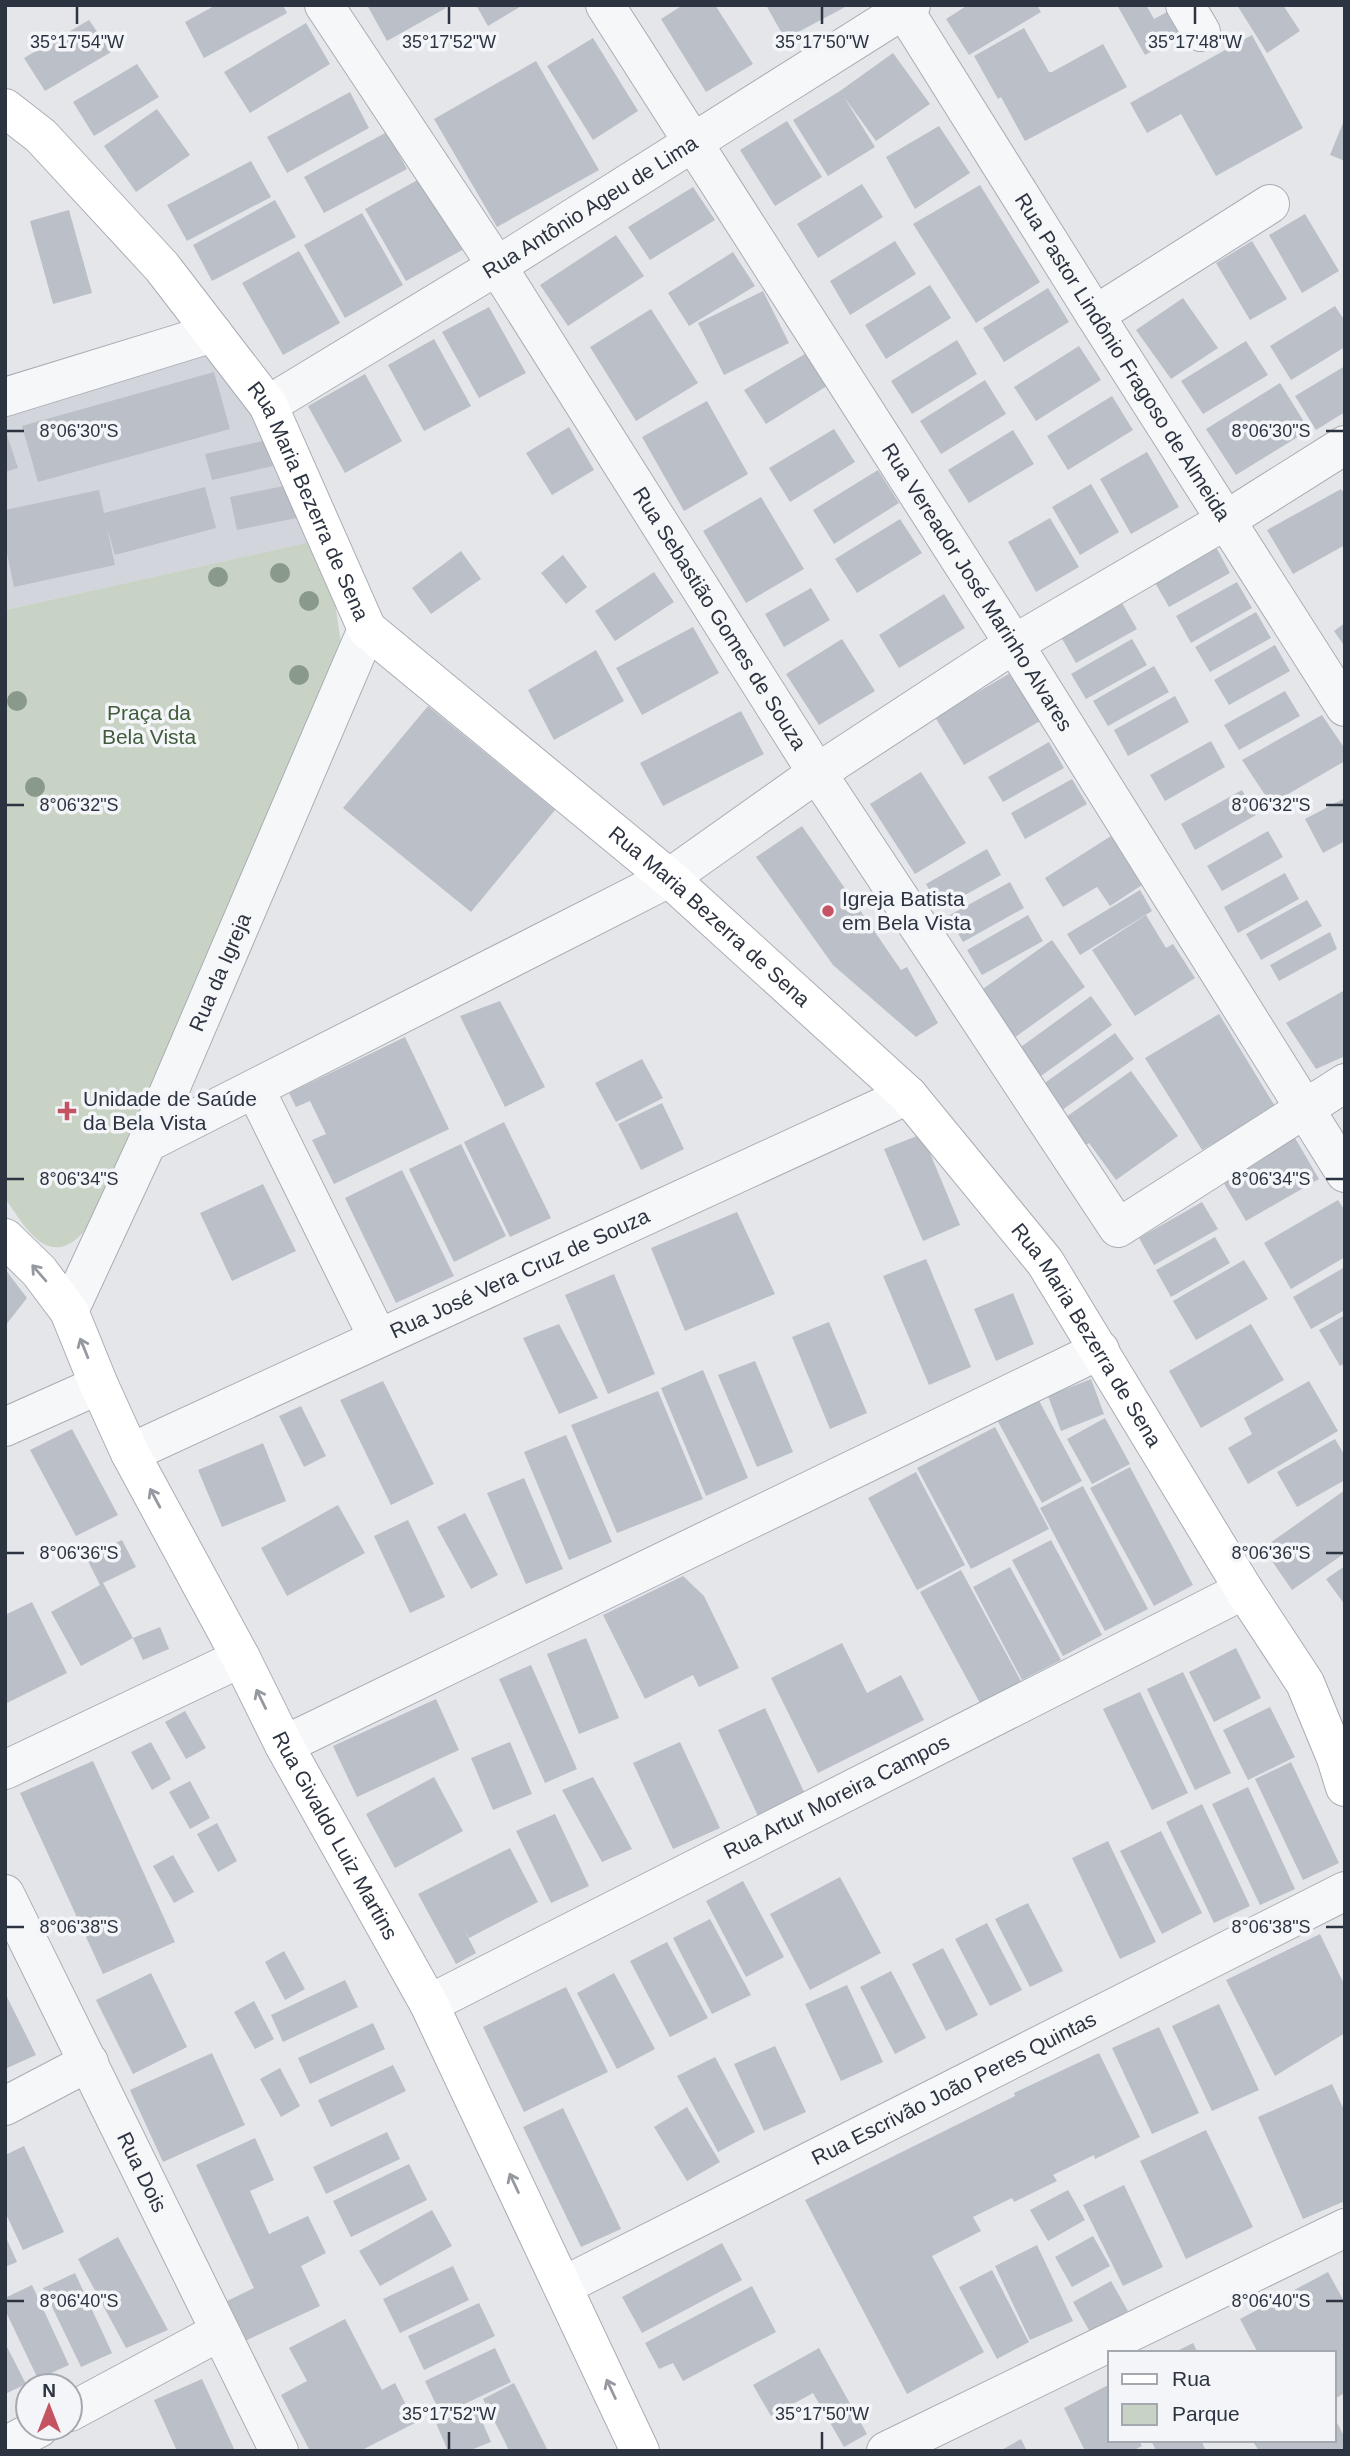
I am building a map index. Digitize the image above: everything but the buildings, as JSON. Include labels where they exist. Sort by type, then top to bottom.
[{"type":"street","name":"Rua Sebastião Gomes de Souza","points":[[324,5],[497,266],[817,773],[1118,1228],[1305,1109]]},
{"type":"street","name":"Rua Vereador José Marinho Alvares","points":[[605,5],[1014,644],[1345,1173]]},
{"type":"street","name":"Rua Antônio Ageu de Lima","points":[[268,405],[497,266],[906,7]]},
{"type":"street","name":"Rua Pastor Lindônio Fragoso de Almeida","points":[[906,7],[1095,315],[1345,708]]},
{"type":"street","name":"Rua Maria Bezerra de Sena","points":[[5,107],[51,146],[162,267],[268,405],[367,629],[669,878],[908,1095],[1045,1262],[1244,1590],[1306,1683],[1345,1787]]},
{"type":"street","points":[[1095,315],[1270,204]]},
{"type":"street","points":[[5,397],[213,333]]},
{"type":"street","points":[[147,1143],[669,878],[817,773],[1014,644],[1226,520],[1345,445]]},
{"type":"street","name":"Rua da Igreja","points":[[69,1311],[147,1143],[367,629]]},
{"type":"street","points":[[1305,1109],[1345,1083]]},
{"type":"street","points":[[255,1088],[378,1338]]},
{"type":"street","name":"Rua José Vera Cruz de Souza","points":[[130,1454],[908,1095]]},
{"type":"street","name":"Rua Givaldo Luiz Martins","points":[[5,1238],[39,1271],[69,1311],[130,1454],[284,1745],[429,2004],[640,2451]]},
{"type":"street","points":[[284,1745],[1100,1350]]},
{"type":"street","points":[[5,1427],[99,1385]]},
{"type":"street","name":"Rua Artur Moreira Campos","points":[[429,2004],[1244,1590]]},
{"type":"street","points":[[5,1770],[240,1658]]},
{"type":"street","name":"Rua Escrivão João Peres Quintas","points":[[563,2287],[1345,1891]]},
{"type":"street","name":"Rua Dois","points":[[5,1894],[279,2451]]},
{"type":"street","points":[[5,2106],[89,2062]]},
{"type":"street","points":[[886,2451],[1345,2228]]},
{"type":"street","points":[[84,2404],[219,2332]]},
{"type":"shaded area","points":[[211,353],[255,415],[314,541],[5,610],[5,413]]},
{"type":"green space","name":"Praça da Bela Vista","points":[[314,541],[334,596],[341,643],[95,1218],[81,1235],[68,1244],[56,1247],[45,1245],[25,1227],[5,1198],[5,610]]},
{"type":"place","name":"Igreja Batista em Bela Vista","points":[[828,911]]},
{"type":"place","name":"Unidade de Saúde da Bela Vista","points":[[67,1111]]}]
